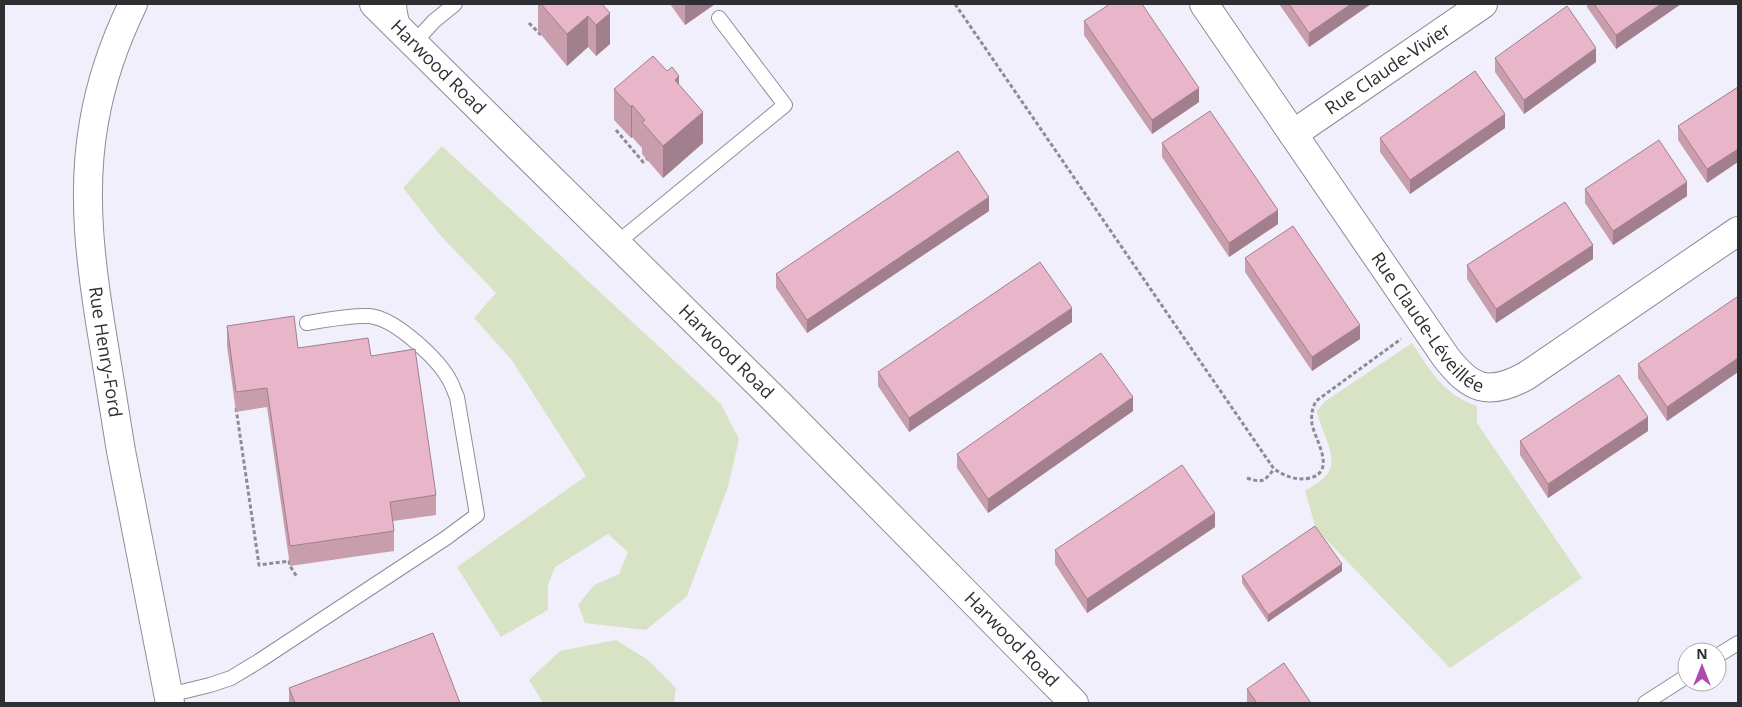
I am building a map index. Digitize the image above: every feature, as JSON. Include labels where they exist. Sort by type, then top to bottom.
[{"type":"street","name":"Rue Henry-Ford","points":[[133,4],[112,51],[94,122],[89,182],[90,248],[114,412],[169,699]]},
{"type":"street","name":"Harwood Road","points":[[374,4],[777,402],[1074,703]]},
{"type":"street","name":"Rue Claude-Léveillée","points":[[1204,4],[1444,356],[1465,380],[1477,386],[1503,387],[1526,376],[1738,231]]},
{"type":"street","name":"Rue Claude-Vivier","points":[[1293,134],[1483,4]]},
{"type":"lane","points":[[399,4],[404,32],[414,43],[434,21],[455,4]]},
{"type":"lane","points":[[617,243],[785,105],[719,18]]},
{"type":"lane","points":[[169,699],[231,678],[446,538],[477,515],[457,398],[451,382],[429,355],[401,330],[371,316],[352,316],[307,323]]},
{"type":"lane","points":[[1727,649],[1738,642]]},
{"type":"lane","points":[[1645,703],[1677,682]]},
{"type":"path","points":[[955,4],[1274,469],[1287,477],[1304,479],[1314,476],[1322,468],[1324,457],[1312,424],[1312,410],[1316,401],[1406,336]]},
{"type":"path","points":[[529,23],[544,38]]},
{"type":"path","points":[[616,130],[644,162],[647,159]]},
{"type":"path","points":[[235,405],[259,565],[289,561],[297,577]]},
{"type":"path","points":[[1247,478],[1259,482],[1267,479],[1274,469]]},
{"type":"green space","points":[[442,146],[721,404],[739,439],[728,487],[687,596],[646,630],[585,623],[578,605],[594,585],[619,574],[628,552],[608,534],[555,567],[548,585],[548,610],[501,637],[457,567],[586,476],[511,359],[474,318],[496,293],[441,236],[403,188]]},
{"type":"green space","points":[[1412,343],[1439,381],[1455,395],[1477,406],[1477,423],[1582,578],[1450,668],[1316,529],[1305,491],[1325,477],[1331,465],[1330,450],[1317,411],[1324,402]]},
{"type":"green space","points":[[616,640],[648,660],[676,688],[674,703],[543,703],[529,680],[560,651]]},
{"type":"building","points":[[541,4],[602,4],[610,13],[596,25],[588,16],[567,34]]},
{"type":"building","points":[[1110,4],[1142,4],[1199,88],[1152,120],[1084,21]]},
{"type":"building","points":[[1289,4],[1351,4],[1309,33]]},
{"type":"building","points":[[1594,4],[1661,4],[1616,35]]},
{"type":"building","points":[[1567,6],[1596,48],[1524,100],[1495,58]]},
{"type":"building","points":[[653,56],[667,71],[672,67],[679,76],[675,80],[703,112],[663,146],[642,122],[645,120],[614,89]]},
{"type":"building","points":[[1475,71],[1505,114],[1410,180],[1380,138]]},
{"type":"building","points":[[1738,87],[1738,149],[1707,169],[1678,126]]},
{"type":"building","points":[[1210,111],[1278,210],[1229,243],[1162,143]]},
{"type":"building","points":[[1659,140],[1687,182],[1613,231],[1585,189]]},
{"type":"building","points":[[958,151],[989,197],[807,320],[776,274]]},
{"type":"building","points":[[1565,202],[1593,245],[1496,309],[1467,265]]},
{"type":"building","points":[[1293,226],[1360,325],[1312,357],[1245,258]]},
{"type":"building","points":[[1040,262],[1072,308],[909,418],[878,372]]},
{"type":"building","points":[[1737,297],[1738,358],[1667,407],[1638,364]]},
{"type":"building","points":[[294,316],[298,348],[368,338],[371,356],[415,349],[436,495],[390,502],[394,531],[290,546],[267,388],[236,392],[227,326]]},
{"type":"building","points":[[1101,353],[1133,397],[988,499],[957,454]]},
{"type":"building","points":[[1619,375],[1648,417],[1548,484],[1520,441]]},
{"type":"building","points":[[1182,465],[1215,513],[1087,599],[1055,550]]},
{"type":"building","points":[[1315,526],[1342,564],[1268,615],[1242,576]]},
{"type":"building","points":[[433,633],[460,703],[295,703],[289,688]]},
{"type":"building","points":[[1284,663],[1311,703],[1257,703],[1247,689]]}]
